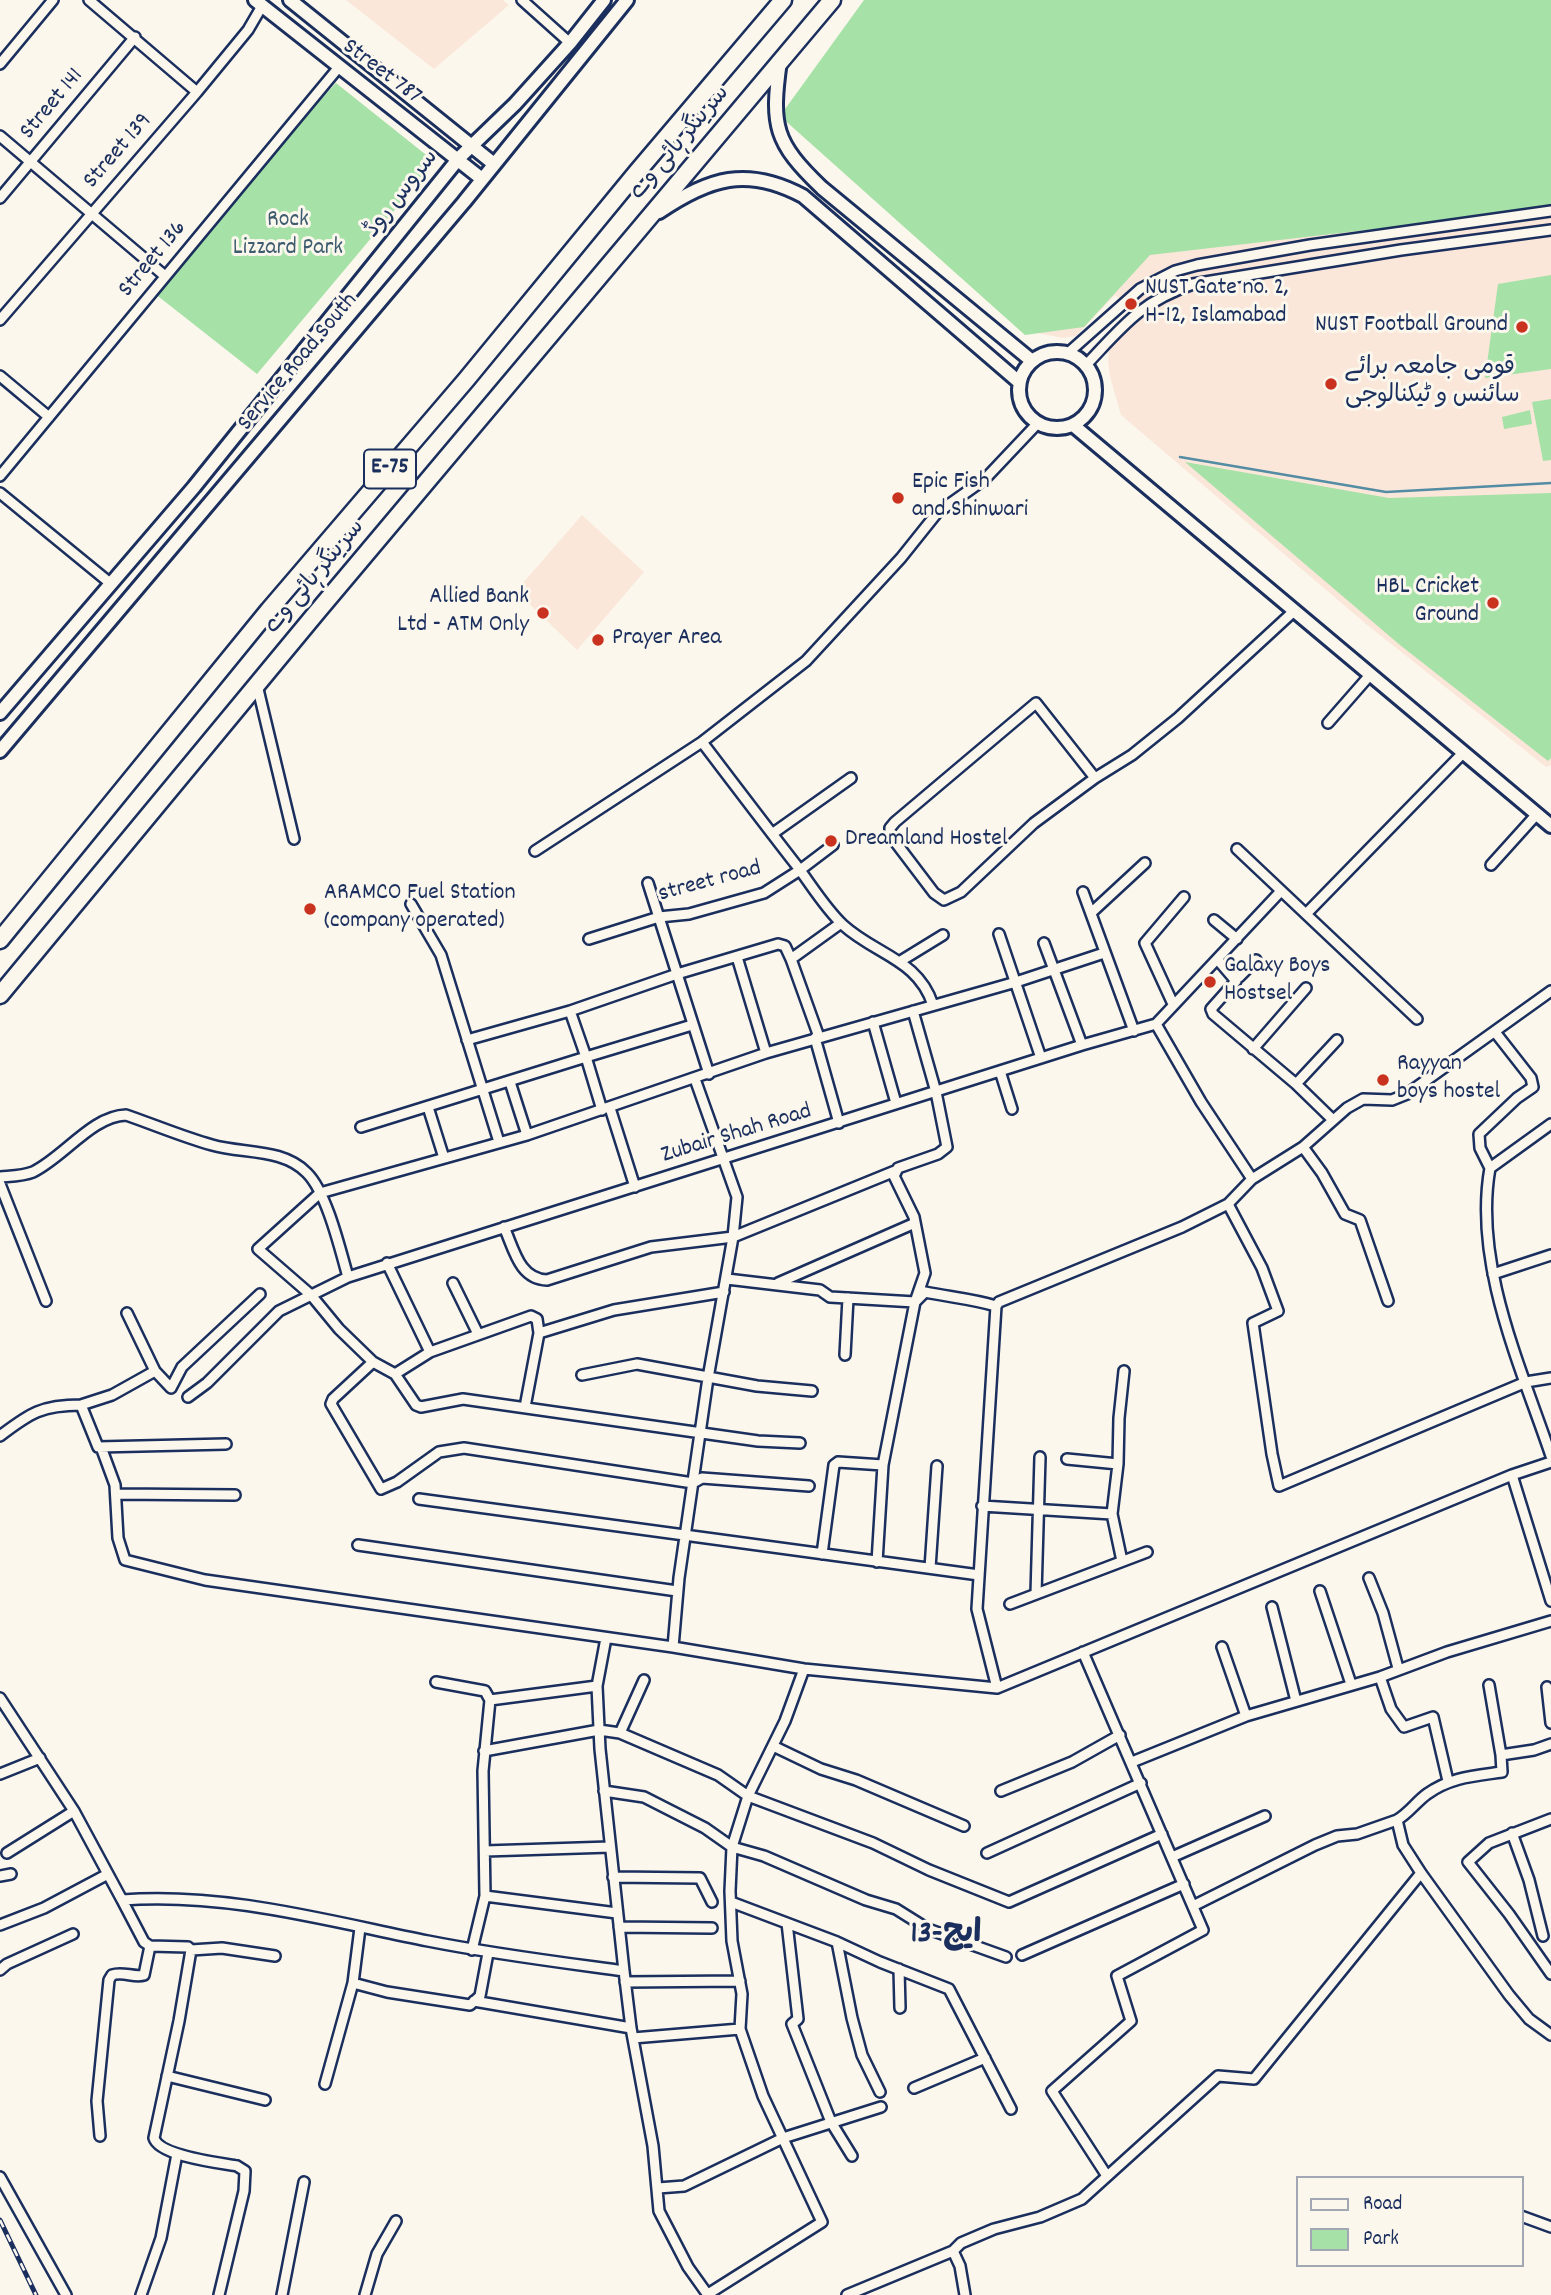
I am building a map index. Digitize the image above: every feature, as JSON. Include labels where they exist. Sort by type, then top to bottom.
[{"type":"highway","name":"سرینگر ہائی وے","points":[[0,940],[269,610],[466,380],[783,0]]},
{"type":"highway","name":"سرینگر ہائی وے","points":[[0,995],[832,0]]},
{"type":"main road","name":"Street 787","points":[[290,0],[494,164]]},
{"type":"main road","name":"Service Road South","points":[[0,751],[494,164],[627,0]]},
{"type":"main road","name":"Street 787","points":[[259,3],[482,178]]},
{"type":"main road","name":"سروس روڈ","points":[[0,713],[194,487],[459,158],[515,104],[601,4]]},
{"type":"main road","points":[[601,4],[612,18]]},
{"type":"main road","points":[[573,38],[589,46]]},
{"type":"main road","points":[[780,61],[775,100],[778,129],[798,165],[822,188],[1031,361]]},
{"type":"main road","points":[[649,218],[695,190],[722,180],[768,181],[787,187],[803,196],[1019,382]]},
{"type":"main road","points":[[1055,352],[1068,353],[1087,365],[1095,382],[1094,401],[1083,419],[1061,429],[1037,424],[1028,416],[1021,406],[1018,394],[1019,382],[1031,361],[1055,352]]},
{"type":"main road","points":[[1073,425],[1551,826]]},
{"type":"street","points":[[0,64],[53,0]]},
{"type":"street","points":[[89,0],[197,92]]},
{"type":"street","points":[[522,0],[573,38]]},
{"type":"street","name":"Street 139","points":[[0,320],[197,92],[247,30],[259,3]]},
{"type":"street","name":"Street 141","points":[[0,198],[135,37]]},
{"type":"street","name":"Street 136","points":[[0,476],[339,67]]},
{"type":"street","points":[[0,136],[165,276]]},
{"type":"street","points":[[1068,353],[1134,294],[1175,271],[1298,247],[1551,211]]},
{"type":"street","points":[[1087,365],[1141,308],[1175,290],[1216,279],[1551,230]]},
{"type":"street","points":[[1398,234],[1401,250]]},
{"type":"street","points":[[0,376],[49,417]]},
{"type":"street","points":[[535,851],[702,742],[806,661],[901,558],[937,513],[985,479],[1037,424]]},
{"type":"street","points":[[0,493],[110,583]]},
{"type":"street","points":[[1095,778],[1037,703],[895,822],[890,828],[890,835],[934,893],[944,901],[961,892],[1034,823],[1095,778],[1132,755],[1178,718],[1293,612]]},
{"type":"street","points":[[1328,723],[1370,675]]},
{"type":"street","points":[[257,685],[294,839]]},
{"type":"street","points":[[702,742],[817,896],[857,937],[914,971],[926,986],[933,1005]]},
{"type":"street","points":[[1306,914],[1463,752]]},
{"type":"street","points":[[772,834],[851,778]]},
{"type":"street","points":[[1491,865],[1537,814]]},
{"type":"street","name":"street road","points":[[589,939],[659,917],[689,914],[764,893],[832,845]]},
{"type":"street","points":[[1237,849],[1417,1019]]},
{"type":"street","points":[[1092,912],[1145,863]]},
{"type":"street","points":[[649,883],[709,1074]]},
{"type":"street","points":[[1252,1179],[1201,1102],[1156,1024],[1282,891]]},
{"type":"street","points":[[1083,892],[1134,1031]]},
{"type":"street","points":[[1173,1004],[1145,943],[1184,897]]},
{"type":"street","points":[[411,904],[440,956],[499,1142]]},
{"type":"street","points":[[1214,920],[1237,939]]},
{"type":"street","points":[[791,959],[841,923]]},
{"type":"street","points":[[999,934],[1041,1058]]},
{"type":"street","points":[[899,962],[943,935]]},
{"type":"street","points":[[1044,943],[1082,1045]]},
{"type":"street","points":[[467,1040],[570,1011],[677,974],[778,944],[785,946],[791,959],[817,1037],[839,1123]]},
{"type":"street","points":[[800,1443],[758,1441],[463,1399],[421,1407],[416,1405],[395,1374],[373,1362],[339,1329],[311,1295],[258,1249],[320,1193],[527,1135],[817,1037],[1054,971],[1104,953]]},
{"type":"street","points":[[737,957],[766,1054]]},
{"type":"street","points":[[1218,960],[1234,977],[1234,985],[1212,1009],[1213,1014],[1296,1084],[1332,1119]]},
{"type":"street","points":[[1234,977],[1240,977],[1256,960]]},
{"type":"street","points":[[1253,1049],[1306,988]]},
{"type":"street","points":[[997,1688],[977,1609],[996,1306],[999,1302],[1182,1227],[1228,1204],[1252,1179],[1303,1147],[1332,1119],[1363,1099],[1392,1100],[1408,1094],[1551,991]]},
{"type":"street","points":[[570,1011],[635,1187]]},
{"type":"street","points":[[504,1227],[528,1274],[536,1279],[547,1280],[651,1247],[733,1237],[938,1154],[947,1147],[936,1092],[913,1011]]},
{"type":"street","points":[[873,1022],[896,1103]]},
{"type":"street","name":"Zubair Shah Road","points":[[188,1397],[207,1383],[279,1311],[348,1277],[725,1160],[896,1103],[1156,1024]]},
{"type":"street","points":[[362,1127],[692,1025]]},
{"type":"street","points":[[1495,1032],[1531,1078],[1533,1087],[1479,1134],[1480,1148],[1490,1168],[1485,1195],[1489,1259],[1504,1316],[1551,1457]]},
{"type":"street","points":[[1296,1084],[1337,1040]]},
{"type":"street","points":[[1000,1071],[1012,1110]]},
{"type":"street","points":[[673,1647],[677,1591],[708,1378],[727,1279],[737,1197],[695,1079]]},
{"type":"street","points":[[510,1082],[527,1135]]},
{"type":"street","points":[[428,1107],[444,1158]]},
{"type":"street","points":[[0,1177],[30,1173],[111,1115],[126,1115],[213,1146],[280,1157],[296,1163],[309,1175],[320,1193],[348,1277]]},
{"type":"street","points":[[1490,1168],[1551,1124]]},
{"type":"street","points":[[1303,1147],[1322,1173],[1345,1214],[1360,1220],[1388,1301]]},
{"type":"street","points":[[877,1562],[883,1465],[915,1302],[925,1273],[915,1223],[894,1176],[895,1171]]},
{"type":"street","points":[[0,1184],[46,1301]]},
{"type":"street","points":[[1228,1204],[1262,1268],[1278,1311],[1253,1323],[1279,1486],[1526,1382],[1551,1378]]},
{"type":"street","points":[[777,1284],[915,1223]]},
{"type":"street","points":[[1493,1274],[1551,1255]]},
{"type":"street","points":[[387,1263],[430,1352]]},
{"type":"street","points":[[727,1279],[820,1290],[830,1297],[915,1302],[925,1292],[996,1306]]},
{"type":"street","points":[[453,1283],[478,1334]]},
{"type":"street","points":[[539,1333],[614,1310],[724,1292]]},
{"type":"street","points":[[127,1314],[155,1371],[171,1388],[181,1367],[260,1294]]},
{"type":"street","points":[[845,1355],[849,1298]]},
{"type":"street","points":[[395,1374],[430,1352],[531,1316],[537,1319],[539,1333],[524,1407]]},
{"type":"street","points":[[373,1362],[333,1399],[331,1404],[381,1489],[397,1482],[439,1452],[464,1448],[693,1483],[702,1478],[809,1486]]},
{"type":"street","points":[[582,1375],[637,1364],[757,1386],[812,1391]]},
{"type":"street","points":[[0,1436],[24,1417],[55,1405],[81,1405],[112,1395],[155,1371]]},
{"type":"street","points":[[1122,1562],[1112,1514],[1125,1371]]},
{"type":"street","points":[[81,1405],[96,1444],[101,1447],[226,1444]]},
{"type":"street","points":[[101,1447],[115,1485],[118,1538],[125,1560],[205,1580],[673,1647],[804,1669],[997,1688],[1513,1475],[1551,1462]]},
{"type":"street","points":[[1036,1594],[1040,1457]]},
{"type":"street","points":[[1067,1459],[1118,1464]]},
{"type":"street","points":[[822,1554],[834,1465],[838,1462],[883,1465]]},
{"type":"street","points":[[930,1568],[937,1466]]},
{"type":"street","points":[[1513,1475],[1551,1600]]},
{"type":"street","points":[[116,1494],[234,1495]]},
{"type":"street","points":[[419,1499],[979,1575]]},
{"type":"street","points":[[982,1506],[1112,1514]]},
{"type":"street","points":[[358,1545],[677,1591]]},
{"type":"street","points":[[1010,1604],[1147,1552]]},
{"type":"street","points":[[1369,1578],[1383,1613],[1398,1668]]},
{"type":"street","points":[[1320,1591],[1351,1684]]},
{"type":"street","points":[[1272,1607],[1296,1701]]},
{"type":"street","points":[[1132,1762],[1246,1716],[1380,1677],[1398,1668],[1551,1621]]},
{"type":"street","points":[[606,1638],[597,1686],[604,1791],[625,1982],[653,2146],[659,2211],[688,2267],[708,2294],[822,2222],[763,2096],[740,2029],[742,1994],[732,1941],[732,1847],[747,1796],[786,1721],[804,1669]]},
{"type":"street","points":[[1222,1647],[1246,1716]]},
{"type":"street","points":[[1083,1652],[1203,1930],[1116,1976],[1131,2021],[1052,2091],[1107,2176]]},
{"type":"street","points":[[1380,1677],[1391,1709],[1404,1727],[1433,1717],[1448,1781]]},
{"type":"street","points":[[620,1733],[644,1680]]},
{"type":"street","points":[[436,1682],[485,1691],[490,1700],[484,1751],[485,1896],[472,1950]]},
{"type":"street","points":[[1193,1906],[1315,1845],[1337,1836],[1357,1833],[1397,1820],[1407,1814],[1424,1796],[1448,1781],[1502,1772],[1489,1685]]},
{"type":"street","points":[[490,1700],[597,1686]]},
{"type":"street","points":[[1547,1687],[1551,1723]]},
{"type":"street","points":[[0,1698],[74,1811],[144,1942],[150,1946],[188,1947],[191,1950],[222,1948],[275,1956]]},
{"type":"street","points":[[484,1751],[599,1730],[620,1733],[718,1775],[747,1796],[873,1843],[929,1870],[1009,1902],[1162,1834]]},
{"type":"street","points":[[1001,1791],[1072,1762],[1119,1735]]},
{"type":"street","points":[[1501,1755],[1534,1750],[1551,1744]]},
{"type":"street","points":[[773,1746],[821,1769],[856,1780],[964,1826]]},
{"type":"street","points":[[0,1774],[40,1758]]},
{"type":"street","points":[[988,1853],[1141,1783]]},
{"type":"street","points":[[604,1791],[644,1797],[705,1828],[732,1847],[765,1856],[866,1900],[896,1909],[928,1929],[1006,1957]]},
{"type":"street","points":[[7,1853],[74,1811]]},
{"type":"street","points":[[1172,1857],[1265,1816]]},
{"type":"street","points":[[1551,1819],[1489,1843],[1468,1862],[1551,1974]]},
{"type":"street","points":[[1397,1820],[1403,1845],[1421,1873],[1509,1995],[1529,2019],[1551,2035]]},
{"type":"street","points":[[1512,1833],[1547,1935],[1526,1939]]},
{"type":"street","points":[[485,1850],[610,1847]]},
{"type":"street","points":[[847,2295],[953,2251],[961,2244],[993,2229],[1040,2217],[1082,2199],[1218,2076],[1254,2079],[1421,1873]]},
{"type":"street","points":[[0,1875],[11,1874]]},
{"type":"street","points":[[0,1925],[44,1908],[108,1874]]},
{"type":"street","points":[[613,1877],[700,1878],[712,1902]]},
{"type":"street","points":[[1022,1955],[1184,1884]]},
{"type":"street","points":[[485,1896],[617,1913]]},
{"type":"street","points":[[122,1900],[154,1898],[216,1901],[488,1953],[624,1971]]},
{"type":"street","points":[[731,1902],[837,1942],[949,1989],[1011,2109]]},
{"type":"street","points":[[787,1923],[798,2019],[792,2024],[831,2122],[852,2156]]},
{"type":"street","points":[[619,1927],[712,1927]]},
{"type":"street","points":[[325,2084],[353,1983],[360,1928]]},
{"type":"street","points":[[0,1970],[73,1934]]},
{"type":"street","points":[[837,1942],[862,2055],[880,2092]]},
{"type":"street","points":[[100,2136],[97,2101],[109,1980],[117,1973],[145,1975],[150,1946]]},
{"type":"street","points":[[191,1950],[154,2138],[159,2146],[177,2154],[237,2166],[245,2171],[244,2191],[219,2295]]},
{"type":"street","points":[[353,1983],[387,1992],[470,2005],[480,1996],[488,1953]]},
{"type":"street","points":[[899,1969],[900,2008]]},
{"type":"street","points":[[625,1982],[740,1981]]},
{"type":"street","points":[[474,2001],[632,2033],[740,2029]]},
{"type":"street","points":[[914,2088],[985,2058]]},
{"type":"street","points":[[167,2076],[265,2099]]},
{"type":"street","points":[[658,2188],[684,2186],[783,2138],[881,2107]]},
{"type":"street","points":[[141,2295],[161,2238],[177,2154]]},
{"type":"street","points":[[0,2177],[66,2295]]},
{"type":"street","points":[[282,2295],[304,2182]]},
{"type":"street","points":[[1523,2217],[1551,2227]]},
{"type":"street","points":[[365,2295],[377,2254],[396,2221]]},
{"type":"street","points":[[953,2251],[960,2266],[965,2295]]},
{"type":"shaded area","points":[[346,0],[503,0],[509,5],[434,69]]},
{"type":"shaded area","name":"قومی جامعہ برائے سائنس و ٹیکنالوجی","points":[[1551,0],[1551,765],[1546,767],[1366,624],[1121,415],[1110,377],[1109,348],[1139,317],[1115,295],[1076,336],[1063,338],[1037,333],[1038,237]]},
{"type":"shaded area","points":[[582,515],[644,572],[577,650],[516,591]]},
{"type":"green space","points":[[864,0],[1551,0],[1551,205],[1427,223],[1150,255],[1084,327],[1025,335],[780,116]]},
{"type":"green space","name":"Rock Lizzard Park","points":[[336,83],[435,162],[257,374],[154,293],[294,128]]},
{"type":"green space","name":"NUST Football Ground","points":[[1551,275],[1551,369],[1485,378],[1498,284]]},
{"type":"green space","points":[[1551,399],[1551,460],[1543,461],[1532,402]]},
{"type":"green space","points":[[1530,410],[1532,424],[1504,429],[1502,417]]},
{"type":"green space","points":[[1185,462],[1389,498],[1551,493],[1551,758],[1548,761],[1400,645]]},
{"type":"waterway","points":[[1180,457],[1386,492],[1551,483]]},
{"type":"railway","points":[[0,2220],[36,2295]]},
{"type":"place","name":"NUST Gate no. 2, H-12, Islamabad","points":[[1131,304]]},
{"type":"place","name":"NUST Football Ground","points":[[1522,327]]},
{"type":"place","name":"قومی جامعہ برائے سائنس و ٹیکنالوجی","points":[[1331,384]]},
{"type":"place","name":"Epic Fish and Shinwari","points":[[898,498]]},
{"type":"place","name":"HBL Cricket Ground","points":[[1493,603]]},
{"type":"place","name":"Allied Bank Ltd - ATM Only","points":[[543,613]]},
{"type":"place","name":"Prayer Area","points":[[598,640]]},
{"type":"place","name":"Dreamland Hostel","points":[[831,841]]},
{"type":"place","name":"ARAMCO Fuel Station (company operated)","points":[[310,909]]},
{"type":"place","name":"Galaxy Boys Hostsel","points":[[1210,982]]},
{"type":"place","name":"Rayyan boys hostel","points":[[1383,1080]]},
{"type":"district","name":"ایچ-13","points":[[946,1937]]}]
